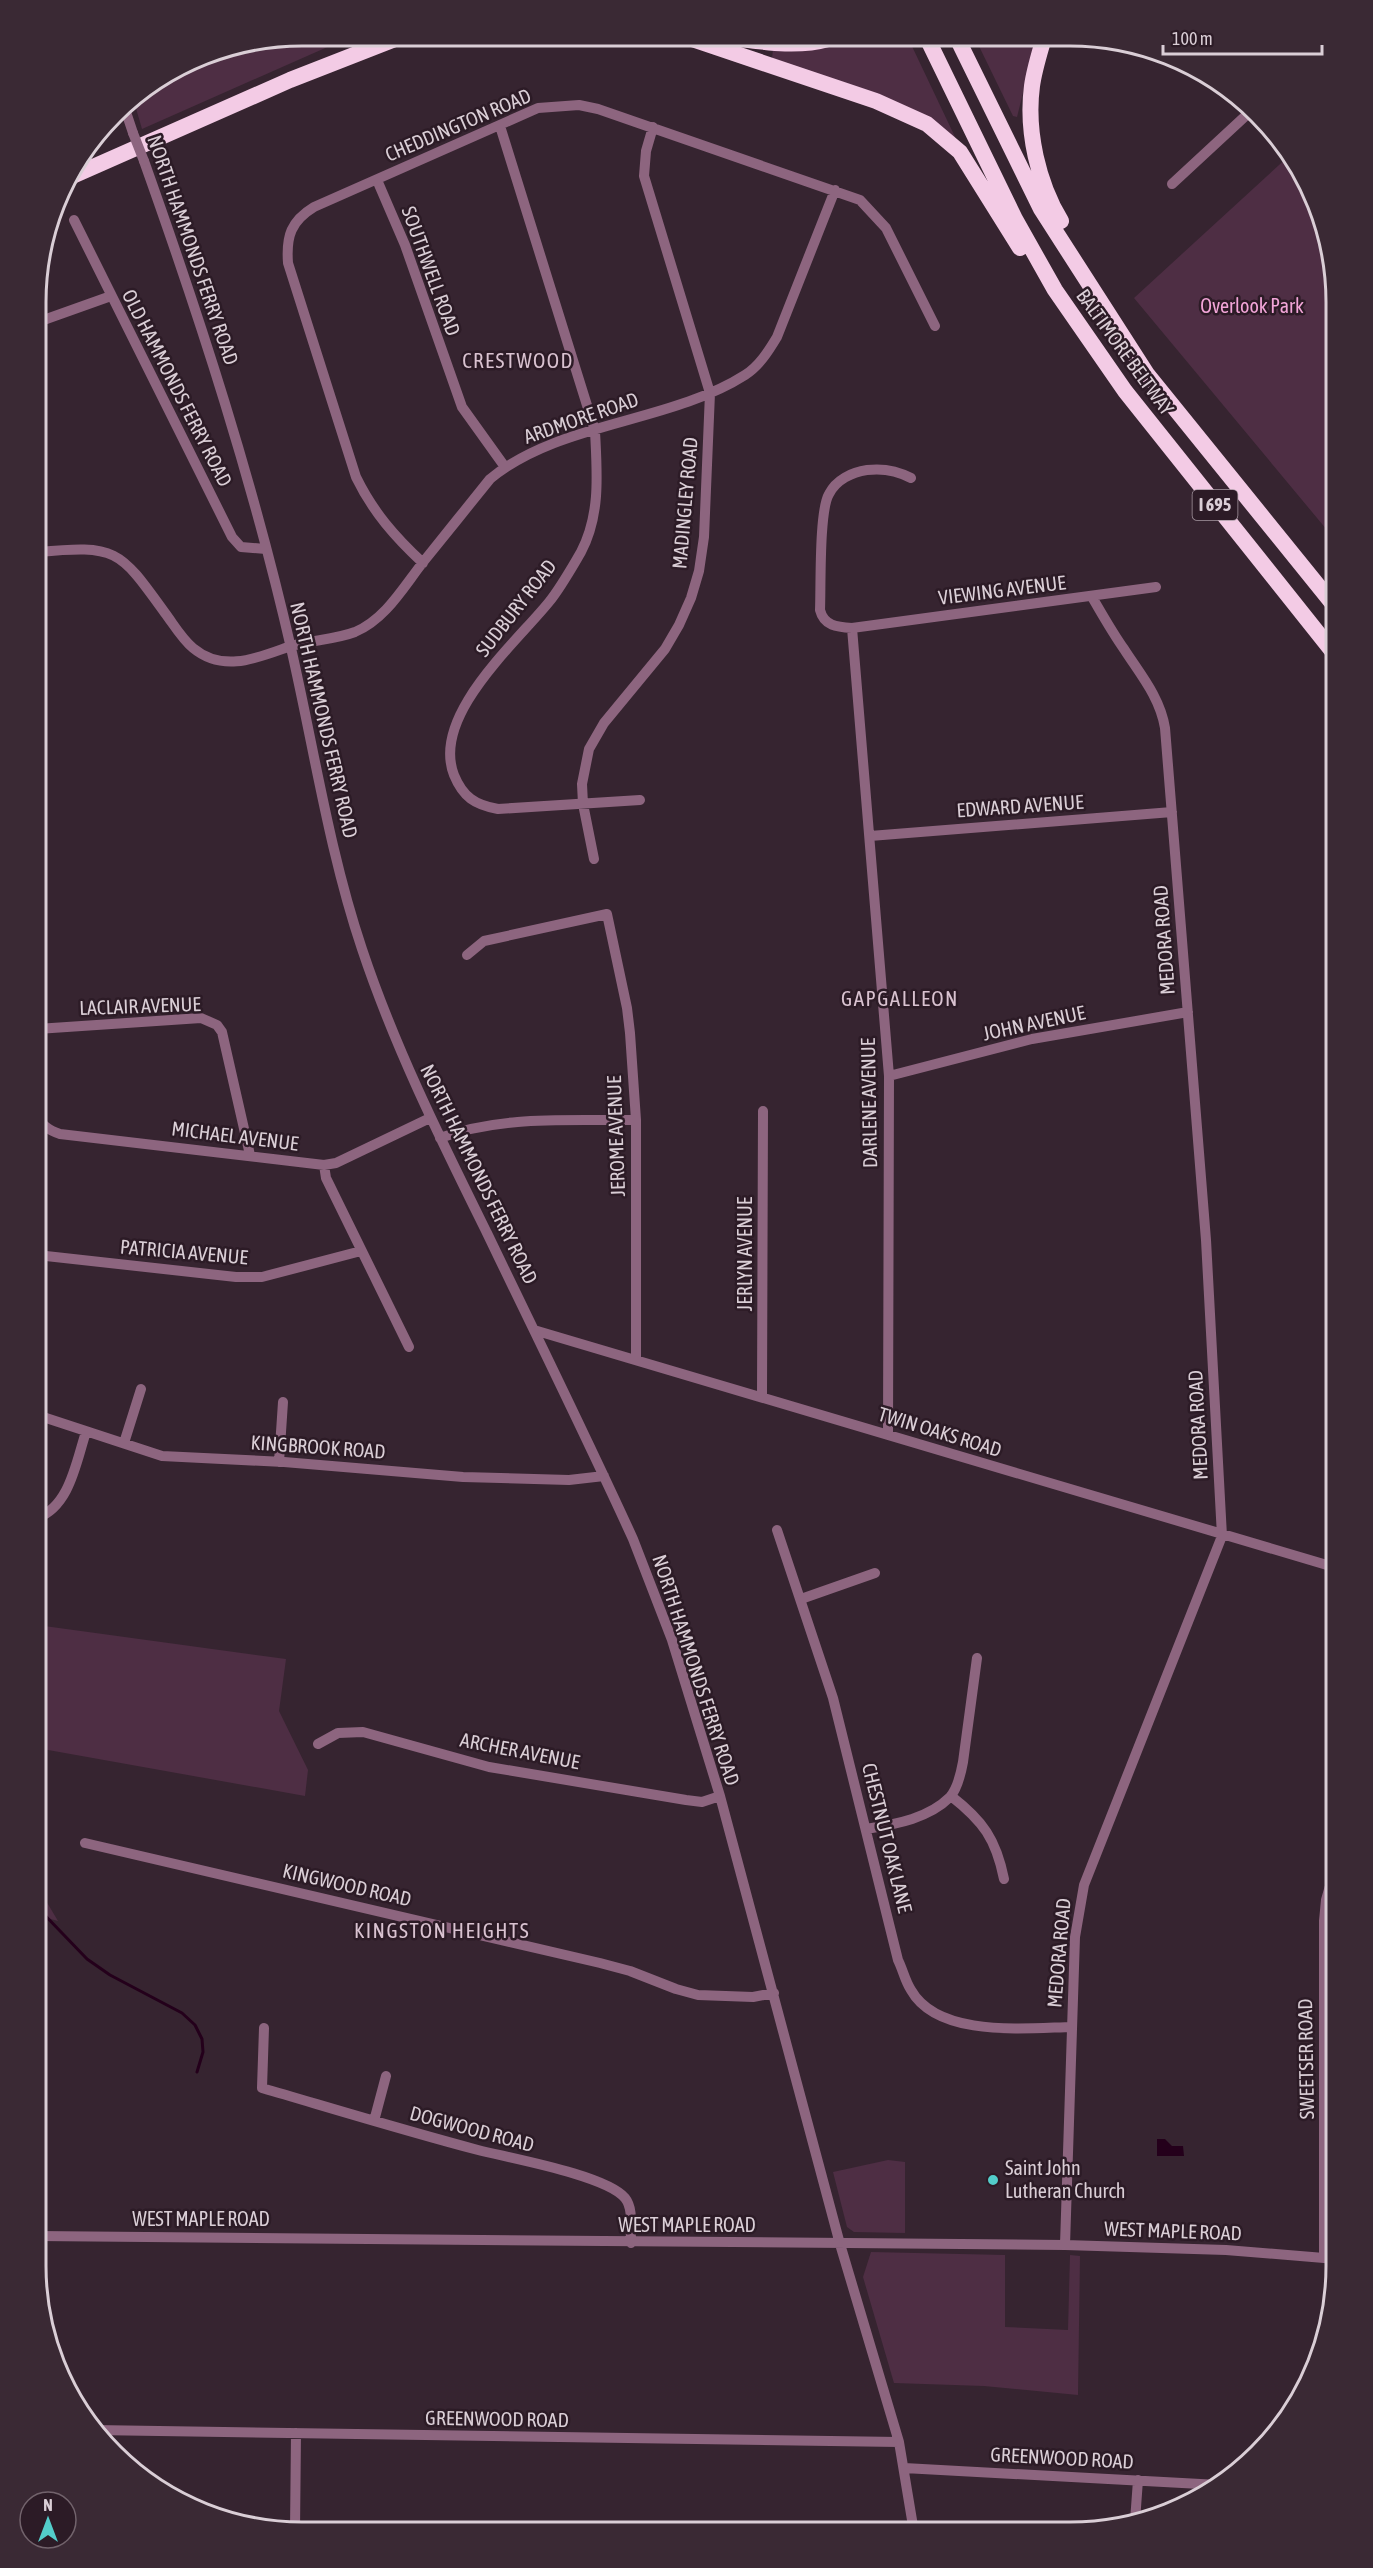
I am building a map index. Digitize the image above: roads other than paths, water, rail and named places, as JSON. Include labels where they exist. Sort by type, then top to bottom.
[{"type":"highway","points":[[83,172],[290,80],[377,46]]},
{"type":"highway","points":[[712,46],[894,108],[927,124],[944,136],[970,166],[1010,234],[1096,350]]},
{"type":"highway","name":"BALTIMORE BELTWAY","points":[[931,46],[1015,219],[1055,290],[1125,392],[1327,644]]},
{"type":"highway","name":"BALTIMORE BELTWAY","points":[[961,46],[1041,209],[1147,374],[1327,597]]},
{"type":"highway","points":[[1042,46],[1032,86],[1033,130],[1038,168],[1051,204],[1103,291],[1104,306]]},
{"type":"street","name":"CHEDDINGTON ROAD","points":[[423,563],[382,522],[368,502],[356,477],[288,263],[291,233],[300,216],[377,180],[538,108],[579,105],[598,109],[860,200],[874,212],[886,228],[935,326]]},
{"type":"street","name":"NORTH HAMMONDS FERRY ROAD","points":[[128,115],[196,307],[240,454],[291,646],[321,789],[361,946],[382,1007],[430,1118],[604,1476],[654,1590],[693,1704],[774,1993],[840,2244],[899,2442],[912,2522]]},
{"type":"street","points":[[1172,184],[1246,116]]},
{"type":"street","name":"SUDBURY ROAD","points":[[500,126],[595,431],[598,480],[595,515],[582,550],[550,600],[466,703],[452,738],[452,769],[459,786],[468,798],[480,806],[498,809],[640,800]]},
{"type":"street","name":"MADINGLEY ROAD","points":[[594,859],[583,804],[583,769],[596,736],[665,649],[692,598],[704,537],[710,393],[644,176],[643,164],[653,127]]},
{"type":"street","name":"SOUTHWELL ROAD","points":[[377,180],[405,244],[462,407],[504,467]]},
{"type":"street","name":"ARDMORE ROAD","points":[[46,552],[96,549],[111,553],[126,562],[186,640],[206,657],[222,662],[259,659],[291,646],[355,631],[386,610],[490,479],[504,467],[536,452],[710,393],[746,375],[770,349],[777,337],[835,190]]},
{"type":"street","name":"OLD HAMMONDS FERRY ROAD","points":[[74,220],[232,537],[241,547],[266,549]]},
{"type":"street","points":[[46,319],[111,296]]},
{"type":"street","points":[[852,628],[831,625],[825,621],[820,610],[824,518],[828,494],[838,482],[861,471],[891,470],[911,478]]},
{"type":"street","name":"VIEWING AVENUE","points":[[852,628],[1156,587]]},
{"type":"street","name":"MEDORA ROAD","points":[[1065,2245],[1075,1937],[1084,1885],[1222,1536],[1206,1240],[1163,716],[1149,686],[1092,597]]},
{"type":"street","name":"DARLENE AVENUE","points":[[852,628],[889,1076],[888,1435]]},
{"type":"street","name":"EDWARD AVENUE","points":[[870,836],[1172,812]]},
{"type":"street","name":"JEROME AVENUE","points":[[467,955],[484,941],[607,915],[627,1008],[636,1120],[636,1359]]},
{"type":"street","name":"JOHN AVENUE","points":[[889,1076],[1032,1039],[1188,1012]]},
{"type":"street","name":"LACLAIR AVENUE","points":[[46,1028],[201,1018],[209,1020],[222,1032],[250,1155]]},
{"type":"street","name":"JERLYN AVENUE","points":[[762,1397],[763,1111]]},
{"type":"street","name":"MICHAEL AVENUE","points":[[46,1128],[60,1134],[324,1165],[336,1162],[430,1118]]},
{"type":"street","points":[[440,1138],[461,1130],[510,1122],[636,1120]]},
{"type":"street","points":[[324,1165],[327,1178],[361,1251],[410,1347]]},
{"type":"street","name":"PATRICIA AVENUE","points":[[46,1256],[236,1277],[262,1277],[361,1251]]},
{"type":"street","name":"TWIN OAKS ROAD","points":[[534,1330],[1327,1566]]},
{"type":"street","points":[[124,1443],[141,1389]]},
{"type":"street","points":[[279,1461],[283,1402]]},
{"type":"street","name":"KINGBROOK ROAD","points":[[46,1417],[162,1456],[279,1461],[463,1477],[569,1480],[604,1476]]},
{"type":"street","points":[[46,1514],[63,1497],[86,1432]]},
{"type":"street","name":"CHESTNUT OAK LANE","points":[[777,1530],[833,1698],[898,1960],[911,1991],[925,2005],[951,2020],[980,2027],[1072,2027]]},
{"type":"street","points":[[801,1599],[875,1574]]},
{"type":"street","points":[[866,1829],[901,1823],[917,1817],[951,1796],[960,1779],[977,1658]]},
{"type":"street","name":"ARCHER AVENUE","points":[[318,1744],[338,1733],[363,1732],[489,1767],[686,1800],[702,1802],[720,1796]]},
{"type":"street","points":[[951,1796],[972,1813],[986,1829],[995,1844],[1004,1879]]},
{"type":"street","name":"KINGWOOD ROAD","points":[[85,1843],[600,1963],[698,1995],[753,1997],[774,1993]]},
{"type":"street","name":"SWEETSER ROAD","points":[[1324,2257],[1324,1921],[1327,1908]]},
{"type":"street","name":"DOGWOOD ROAD","points":[[264,2028],[262,2088],[374,2121],[580,2176],[610,2188],[625,2198],[630,2208],[631,2242]]},
{"type":"street","points":[[374,2121],[386,2076]]},
{"type":"street","name":"WEST MAPLE ROAD","points":[[46,2236],[1065,2245],[1226,2250],[1327,2258]]},
{"type":"street","name":"GREENWOOD ROAD","points":[[107,2430],[899,2442]]},
{"type":"street","points":[[295,2522],[296,2433]]},
{"type":"street","name":"GREENWOOD ROAD","points":[[904,2468],[1204,2484]]},
{"type":"street","points":[[1135,2513],[1137,2480]]},
{"type":"waterway","points":[[46,1916],[87,1959],[110,1975],[182,2013],[195,2025],[202,2039],[203,2052],[197,2072]]},
{"type":"place","name":"Saint John Lutheran Church","points":[[993,2180]]},
{"type":"district","name":"CRESTWOOD","points":[[518,361]]},
{"type":"district","name":"GAPGALLEON","points":[[900,999]]},
{"type":"district","name":"KINGSTON HEIGHTS","points":[[442,1931]]},
{"type":"park label","name":"Overlook Park","points":[[1252,306]]}]
